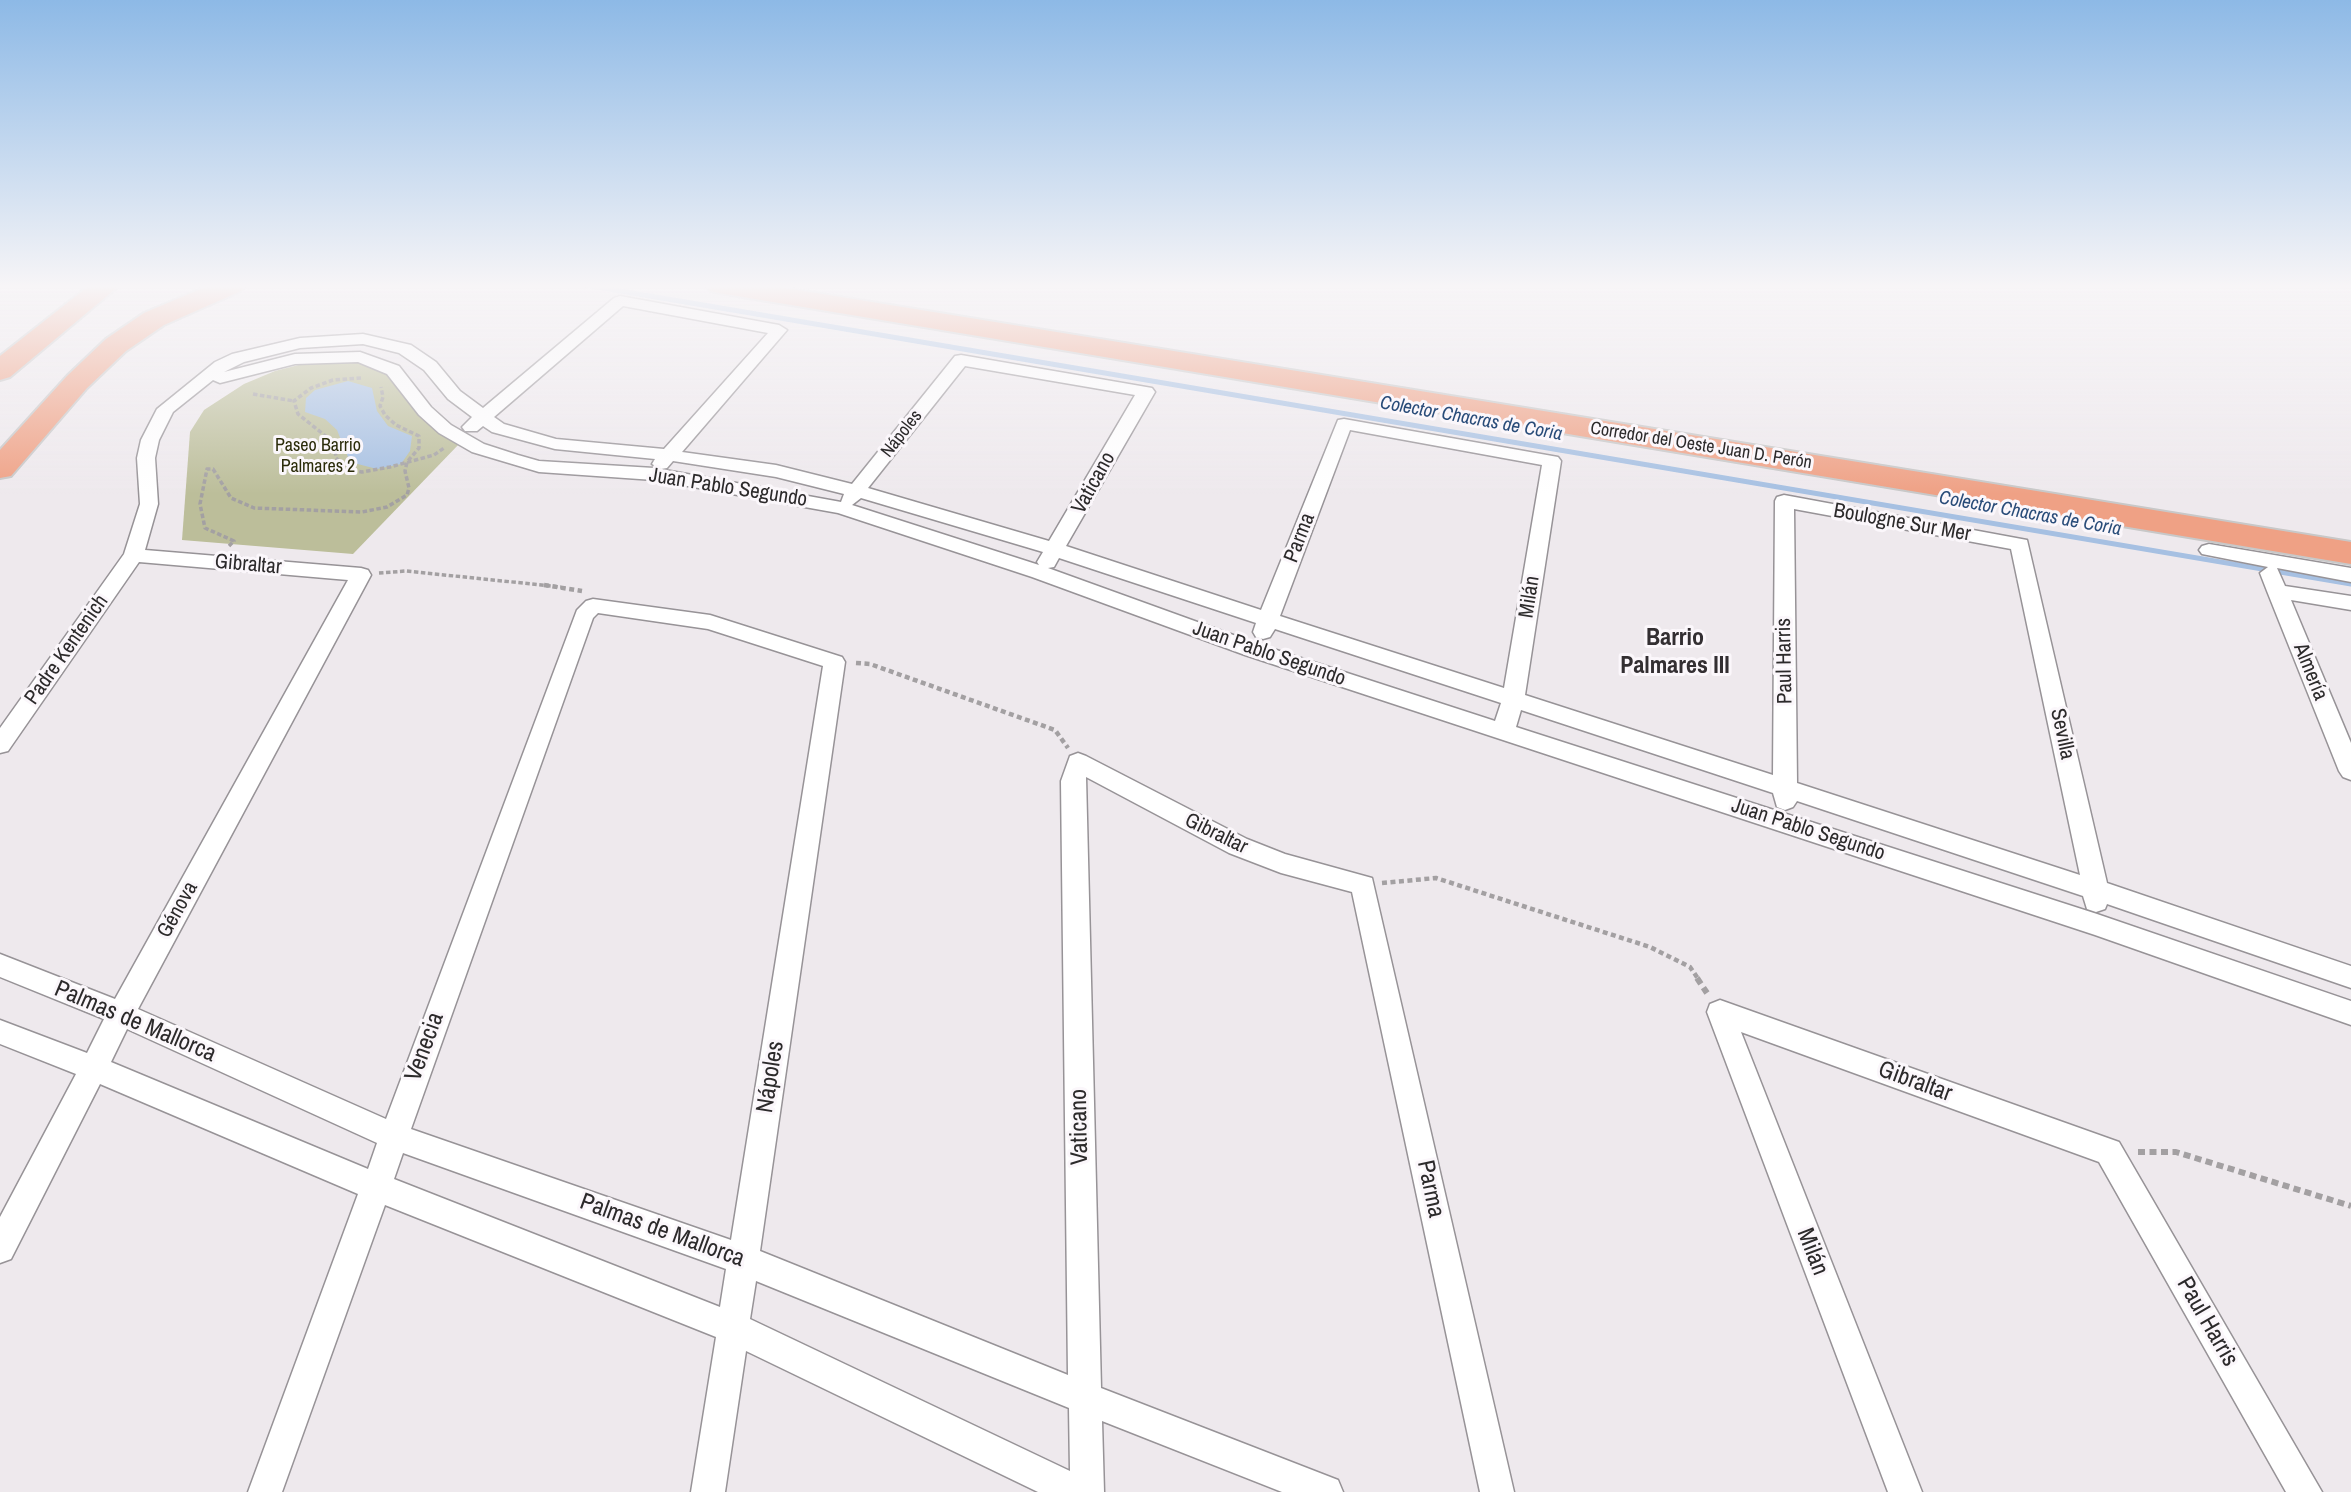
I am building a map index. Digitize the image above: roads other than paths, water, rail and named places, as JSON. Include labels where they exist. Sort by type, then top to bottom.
[{"type":"highway","points":[[0,371],[19,355]]},
{"type":"highway","points":[[0,469],[77,382],[106,355]]},
{"type":"highway","name":"Corredor del Oeste Juan D. Perón","points":[[1143,355],[2351,553]]},
{"type":"highway","name":"Corredor del Oeste Juan D. Perón","points":[[1223,355],[2351,537]]},
{"type":"street","name":"Juan Pablo Segundo","points":[[134,555],[149,504],[146,458],[150,440],[166,409],[229,362],[251,355]]},
{"type":"street","name":"Juan Pablo Segundo","points":[[413,355],[430,366],[454,395],[498,428],[555,444],[668,455],[776,471],[858,490],[1056,550],[1513,699],[2096,890],[2351,977]]},
{"type":"street","points":[[458,438],[557,355]]},
{"type":"street","points":[[654,474],[757,355]]},
{"type":"street","name":"Juan Pablo Segundo","points":[[197,384],[295,359],[360,357],[393,370],[425,411],[458,438],[512,459],[538,466],[654,474],[760,491],[842,508],[1039,572],[1253,650],[2097,925],[2351,1013]]},
{"type":"street","name":"Nápoles","points":[[842,508],[961,359],[1146,392]]},
{"type":"street","name":"Vaticano","points":[[1039,572],[1056,550],[1146,392]]},
{"type":"street","name":"Parma","points":[[1253,650],[1269,621],[1344,424],[1552,461]]},
{"type":"street","name":"Milán","points":[[1503,733],[1513,699],[1552,461]]},
{"type":"street","name":"Boulogne Sur Mer","points":[[1784,501],[2020,544]]},
{"type":"street","name":"Paul Harris","points":[[1781,821],[1787,789],[1784,501]]},
{"type":"street","name":"Sevilla","points":[[2020,544],[2096,890],[2097,925]]},
{"type":"street","points":[[2209,550],[2351,575]]},
{"type":"street","name":"Gibraltar","points":[[134,555],[361,575]]},
{"type":"street","name":"Padre Kentenich","points":[[0,745],[134,555]]},
{"type":"street","name":"Génova","points":[[0,1248],[121,1014],[361,575]]},
{"type":"street","name":"Almería","points":[[2351,603],[2273,582],[2351,771]]},
{"type":"street","name":"Nápoles","points":[[593,606],[710,622],[834,662],[708,1492]]},
{"type":"street","name":"Venecia","points":[[265,1492],[374,1186],[584,615],[593,606]]},
{"type":"street","name":"Vaticano","points":[[1077,762],[1073,781],[1087,1492]]},
{"type":"street","name":"Gibraltar","points":[[1077,762],[1238,846],[1280,863],[1363,885]]},
{"type":"street","name":"Parma","points":[[1363,885],[1497,1492]]},
{"type":"street","name":"Palmas de Mallorca","points":[[0,965],[121,1014],[393,1136],[743,1260],[1326,1492]]},
{"type":"street","name":"Gibraltar","points":[[1720,1012],[2109,1152]]},
{"type":"street","name":"Milán","points":[[1720,1012],[1905,1492]]},
{"type":"street","points":[[0,1032],[94,1068],[374,1186],[733,1328],[1076,1492]]},
{"type":"street","name":"Paul Harris","points":[[2109,1152],[2305,1492]]},
{"type":"water","points":[[348,381],[372,388],[377,411],[388,426],[412,436],[410,451],[401,464],[377,469],[350,462],[337,430],[325,419],[305,412],[306,398],[315,390]]},
{"type":"waterway","name":"Colector Chacras de Coria","points":[[996,355],[2351,584]]},
{"type":"district","name":"Barrio Palmares III","points":[[1675,653]]},
{"type":"park label","name":"Paseo Barrio Palmares 2","points":[[318,456]]}]
